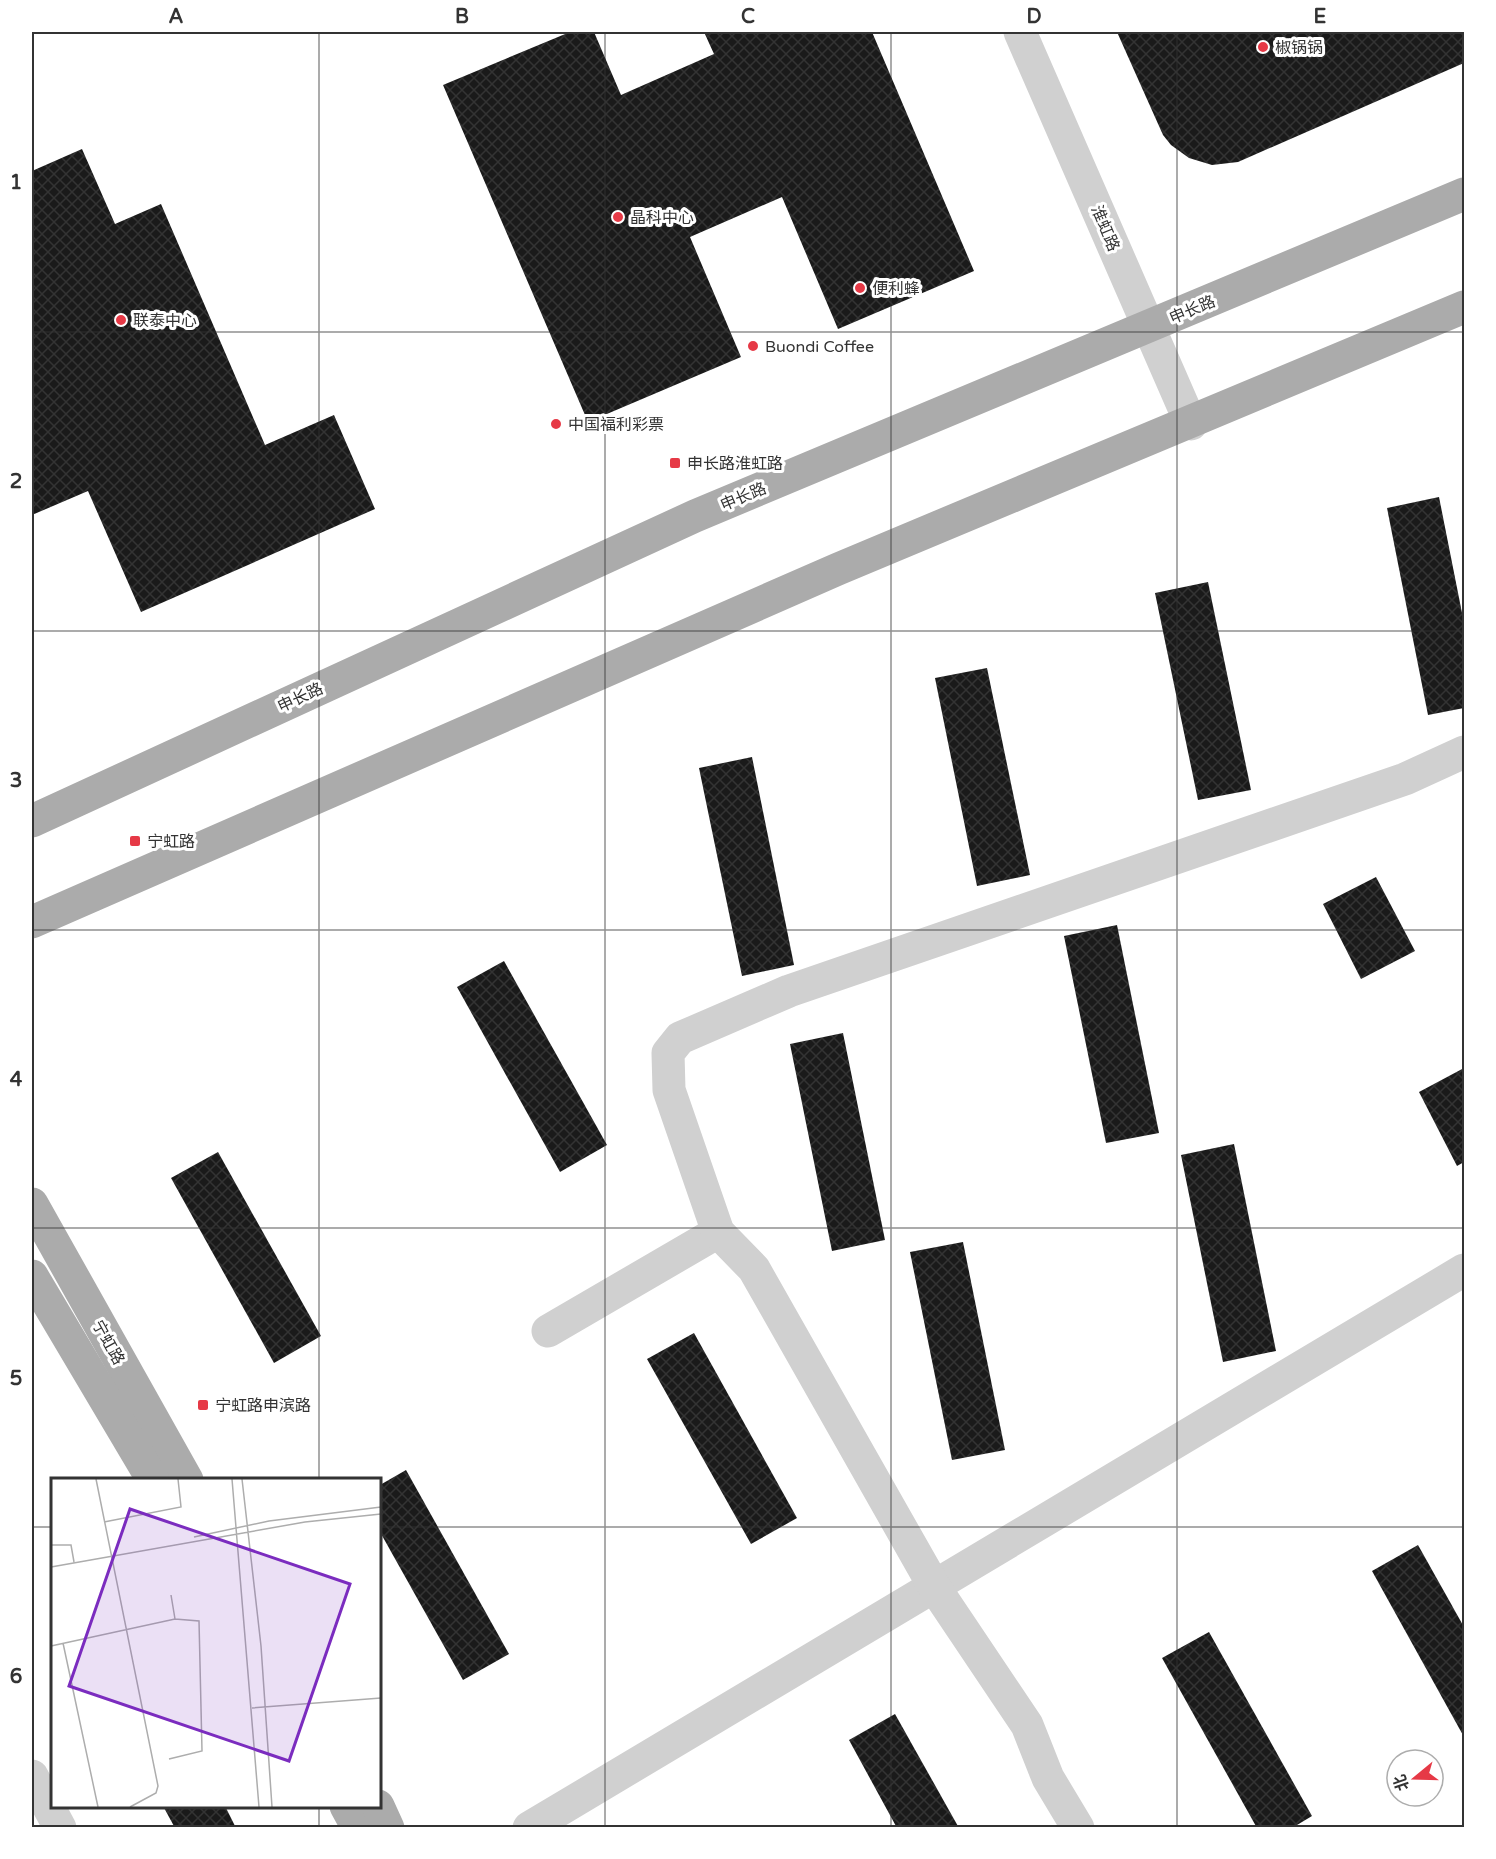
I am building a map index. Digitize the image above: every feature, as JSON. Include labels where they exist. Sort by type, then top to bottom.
[{"type":"main road","name":"申长路","points":[[32,821],[695,516],[1464,194]]},
{"type":"main road","points":[[32,922],[838,569],[1191,424],[1464,307]]},
{"type":"main road","name":"宁虹路","points":[[32,1204],[186,1478]]},
{"type":"main road","points":[[32,1276],[152,1478]]},
{"type":"main road","points":[[347,1808],[358,1827]]},
{"type":"main road","points":[[379,1808],[388,1827]]},
{"type":"street","name":"淮虹路","points":[[1020,32],[1191,424]]},
{"type":"street","points":[[1078,1827],[1048,1778],[1027,1725],[935,1588],[754,1269],[718,1232],[669,1090],[668,1053],[680,1038],[789,991],[1405,779],[1464,752]]},
{"type":"street","points":[[548,1331],[718,1232]]},
{"type":"street","points":[[529,1827],[935,1588],[1464,1270]]},
{"type":"street","points":[[32,1776],[60,1827]]},
{"type":"building","name":"晶科中心","points":[[570,32],[594,32],[621,95],[714,54],[704,32],[872,32],[974,271],[838,329],[782,197],[690,237],[741,357],[588,422],[443,85]]},
{"type":"building","points":[[1117,32],[1464,32],[1464,63],[1238,162],[1212,165],[1189,158],[1171,145],[1163,135]]},
{"type":"building","name":"联泰中心","points":[[82,149],[115,224],[161,204],[265,445],[334,415],[375,509],[141,612],[88,491],[32,515],[32,171]]},
{"type":"building","points":[[1439,497],[1464,623],[1464,708],[1428,715],[1387,508]]},
{"type":"building","points":[[1208,582],[1251,790],[1198,800],[1155,593]]},
{"type":"building","points":[[987,668],[1030,875],[977,886],[935,678]]},
{"type":"building","points":[[752,757],[794,965],[742,976],[699,768]]},
{"type":"building","points":[[1376,877],[1415,951],[1361,979],[1323,904]]},
{"type":"building","points":[[1117,925],[1159,1133],[1106,1143],[1064,936]]},
{"type":"building","points":[[504,961],[607,1145],[560,1172],[457,987]]},
{"type":"building","points":[[843,1033],[885,1240],[832,1251],[790,1044]]},
{"type":"building","points":[[1464,1068],[1464,1162],[1457,1166],[1419,1092]]},
{"type":"building","points":[[1234,1144],[1276,1351],[1223,1362],[1181,1155]]},
{"type":"building","points":[[218,1152],[321,1336],[274,1363],[171,1178]]},
{"type":"building","points":[[963,1242],[1005,1450],[952,1460],[910,1252]]},
{"type":"building","points":[[694,1333],[797,1518],[751,1544],[647,1359]]},
{"type":"building","points":[[406,1470],[509,1654],[463,1680],[381,1534],[381,1484]]},
{"type":"building","points":[[1418,1545],[1464,1627],[1464,1737],[1372,1571]]},
{"type":"building","points":[[1209,1632],[1312,1816],[1292,1828],[1257,1828],[1162,1658]]},
{"type":"building","points":[[895,1714],[959,1828],[897,1828],[849,1740]]},
{"type":"building","points":[[164,1808],[226,1808],[236,1828],[175,1828]]},
{"type":"place","name":"椒锅锅","points":[[1263,47]]},
{"type":"place","name":"晶科中心","points":[[618,217]]},
{"type":"place","name":"便利蜂","points":[[860,288]]},
{"type":"place","name":"联泰中心","points":[[121,320]]},
{"type":"place","name":"Buondi Coffee","points":[[753,346]]},
{"type":"place","name":"中国福利彩票","points":[[556,424]]},
{"type":"place","name":"申长路淮虹路","points":[[675,463]]},
{"type":"place","name":"宁虹路","points":[[135,841]]},
{"type":"place","name":"宁虹路申滨路","points":[[203,1405]]}]
